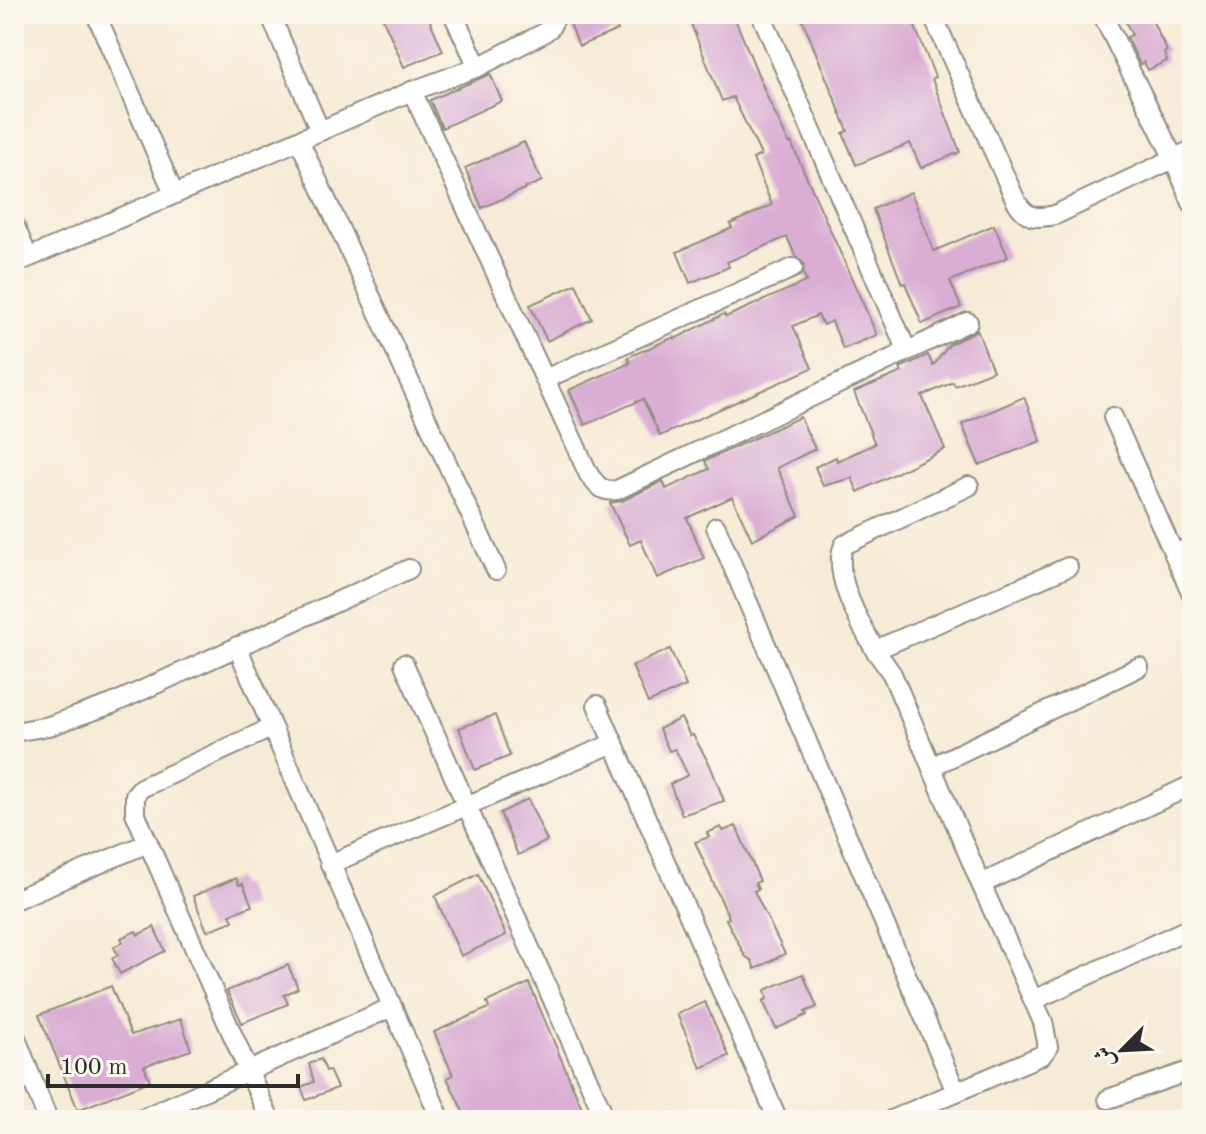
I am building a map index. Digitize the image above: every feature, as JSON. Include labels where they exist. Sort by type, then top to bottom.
[{"type":"street","points":[[96,14],[174,194]]},
{"type":"street","points":[[270,14],[320,131]]},
{"type":"street","points":[[453,14],[478,67]]},
{"type":"street","points":[[14,224],[21,260],[412,91],[478,67],[542,34],[550,28],[557,14]]},
{"type":"street","points":[[761,14],[907,351]]},
{"type":"street","points":[[932,14],[1024,213],[1031,218],[1055,215],[1192,150]]},
{"type":"street","points":[[1102,14],[1174,159],[1192,203]]},
{"type":"street","points":[[412,91],[589,475],[599,488],[609,491],[968,322]]},
{"type":"street","points":[[299,140],[496,570]]},
{"type":"street","points":[[545,379],[793,268]]},
{"type":"street","points":[[1113,417],[1192,594]]},
{"type":"street","points":[[891,1120],[1042,1055],[1048,1047],[1048,1037],[1034,1000],[892,674],[875,650],[852,606],[841,566],[844,545],[969,486]]},
{"type":"street","points":[[716,527],[956,1092]]},
{"type":"street","points":[[1174,554],[1192,546]]},
{"type":"street","points":[[875,650],[1068,567]]},
{"type":"street","points":[[14,732],[81,717],[409,569]]},
{"type":"street","points":[[237,646],[441,1120]]},
{"type":"street","points":[[404,664],[606,1120]]},
{"type":"street","points":[[933,766],[1139,667]]},
{"type":"street","points":[[597,705],[778,1120]]},
{"type":"street","points":[[270,1120],[133,804],[141,788],[271,728]]},
{"type":"street","points":[[330,864],[614,743]]},
{"type":"street","points":[[981,884],[1192,785]]},
{"type":"street","points":[[14,900],[148,843]]},
{"type":"street","points":[[1034,1000],[1192,927]]},
{"type":"street","points":[[139,1120],[392,1007]]},
{"type":"street","points":[[14,1033],[48,1120]]},
{"type":"street","points":[[1108,1099],[1192,1070]]},
{"type":"building","points":[[381,14],[427,14],[443,51],[404,67]]},
{"type":"building","points":[[569,14],[611,14],[618,30],[579,46],[568,19]]},
{"type":"building","points":[[687,14],[733,14],[769,101],[791,142],[877,335],[843,349],[832,321],[823,325],[818,315],[793,326],[812,368],[660,436],[643,399],[585,425],[569,390],[630,363],[628,357],[807,281],[803,273],[804,264],[796,257],[787,237],[727,262],[729,267],[690,283],[677,252],[732,228],[730,224],[772,205],[753,159],[761,155],[733,97],[722,101]]},
{"type":"building","points":[[800,14],[910,14],[960,152],[921,168],[910,143],[856,165],[843,133],[848,131]]},
{"type":"building","points":[[1122,14],[1149,14],[1167,51],[1164,53],[1167,61],[1148,70],[1144,62],[1140,64],[1127,37],[1132,35]]},
{"type":"building","points":[[490,74],[502,101],[442,128],[430,100]]},
{"type":"building","points":[[524,142],[542,181],[482,208],[465,168]]},
{"type":"building","points":[[911,192],[934,251],[994,225],[1008,257],[950,281],[961,307],[922,324],[905,283],[902,284],[873,209]]},
{"type":"building","points":[[576,284],[592,319],[547,341],[530,305]]},
{"type":"building","points":[[977,330],[993,371],[955,386],[953,382],[922,396],[945,449],[858,492],[852,478],[823,486],[815,467],[875,444],[854,392],[902,372],[900,368],[928,355],[933,366],[949,345]]},
{"type":"building","points":[[1024,397],[1041,441],[979,465],[962,424]]},
{"type":"building","points":[[800,417],[815,449],[777,468],[799,516],[752,540],[732,497],[687,518],[704,558],[657,578],[641,540],[630,545],[610,503],[622,501],[663,481],[666,489],[709,469],[705,461]]},
{"type":"building","points":[[670,649],[686,686],[648,703],[632,666]]},
{"type":"building","points":[[495,715],[510,756],[475,770],[459,728]]},
{"type":"building","points":[[681,718],[710,765],[724,801],[682,815],[670,784],[688,775],[675,749],[669,751],[659,729]]},
{"type":"building","points":[[528,799],[547,841],[518,855],[500,813]]},
{"type":"building","points":[[736,826],[760,881],[755,883],[758,889],[754,891],[785,954],[755,969],[726,919],[729,918],[695,842],[709,837],[707,833],[721,827],[723,831]]},
{"type":"building","points":[[478,874],[506,935],[461,956],[435,896]]},
{"type":"building","points":[[236,878],[239,885],[243,884],[252,906],[230,914],[233,921],[207,931],[193,896]]},
{"type":"building","points":[[154,927],[165,951],[120,974],[112,958],[118,955],[114,947],[123,942],[121,938],[136,931],[138,935]]},
{"type":"building","points":[[288,965],[298,988],[284,995],[288,1004],[242,1023],[227,991]]},
{"type":"building","points":[[803,974],[817,1007],[776,1029],[763,1001],[767,999],[765,990]]},
{"type":"building","points":[[529,983],[587,1120],[467,1120],[447,1078],[453,1075],[434,1032],[489,1008],[487,1002]]},
{"type":"building","points":[[111,986],[131,1035],[181,1019],[191,1050],[144,1066],[150,1081],[78,1110],[39,1015]]},
{"type":"building","points":[[705,1002],[729,1056],[701,1068],[677,1014]]},
{"type":"building","points":[[321,1059],[337,1088],[306,1100],[301,1087],[314,1082],[309,1064]]}]
